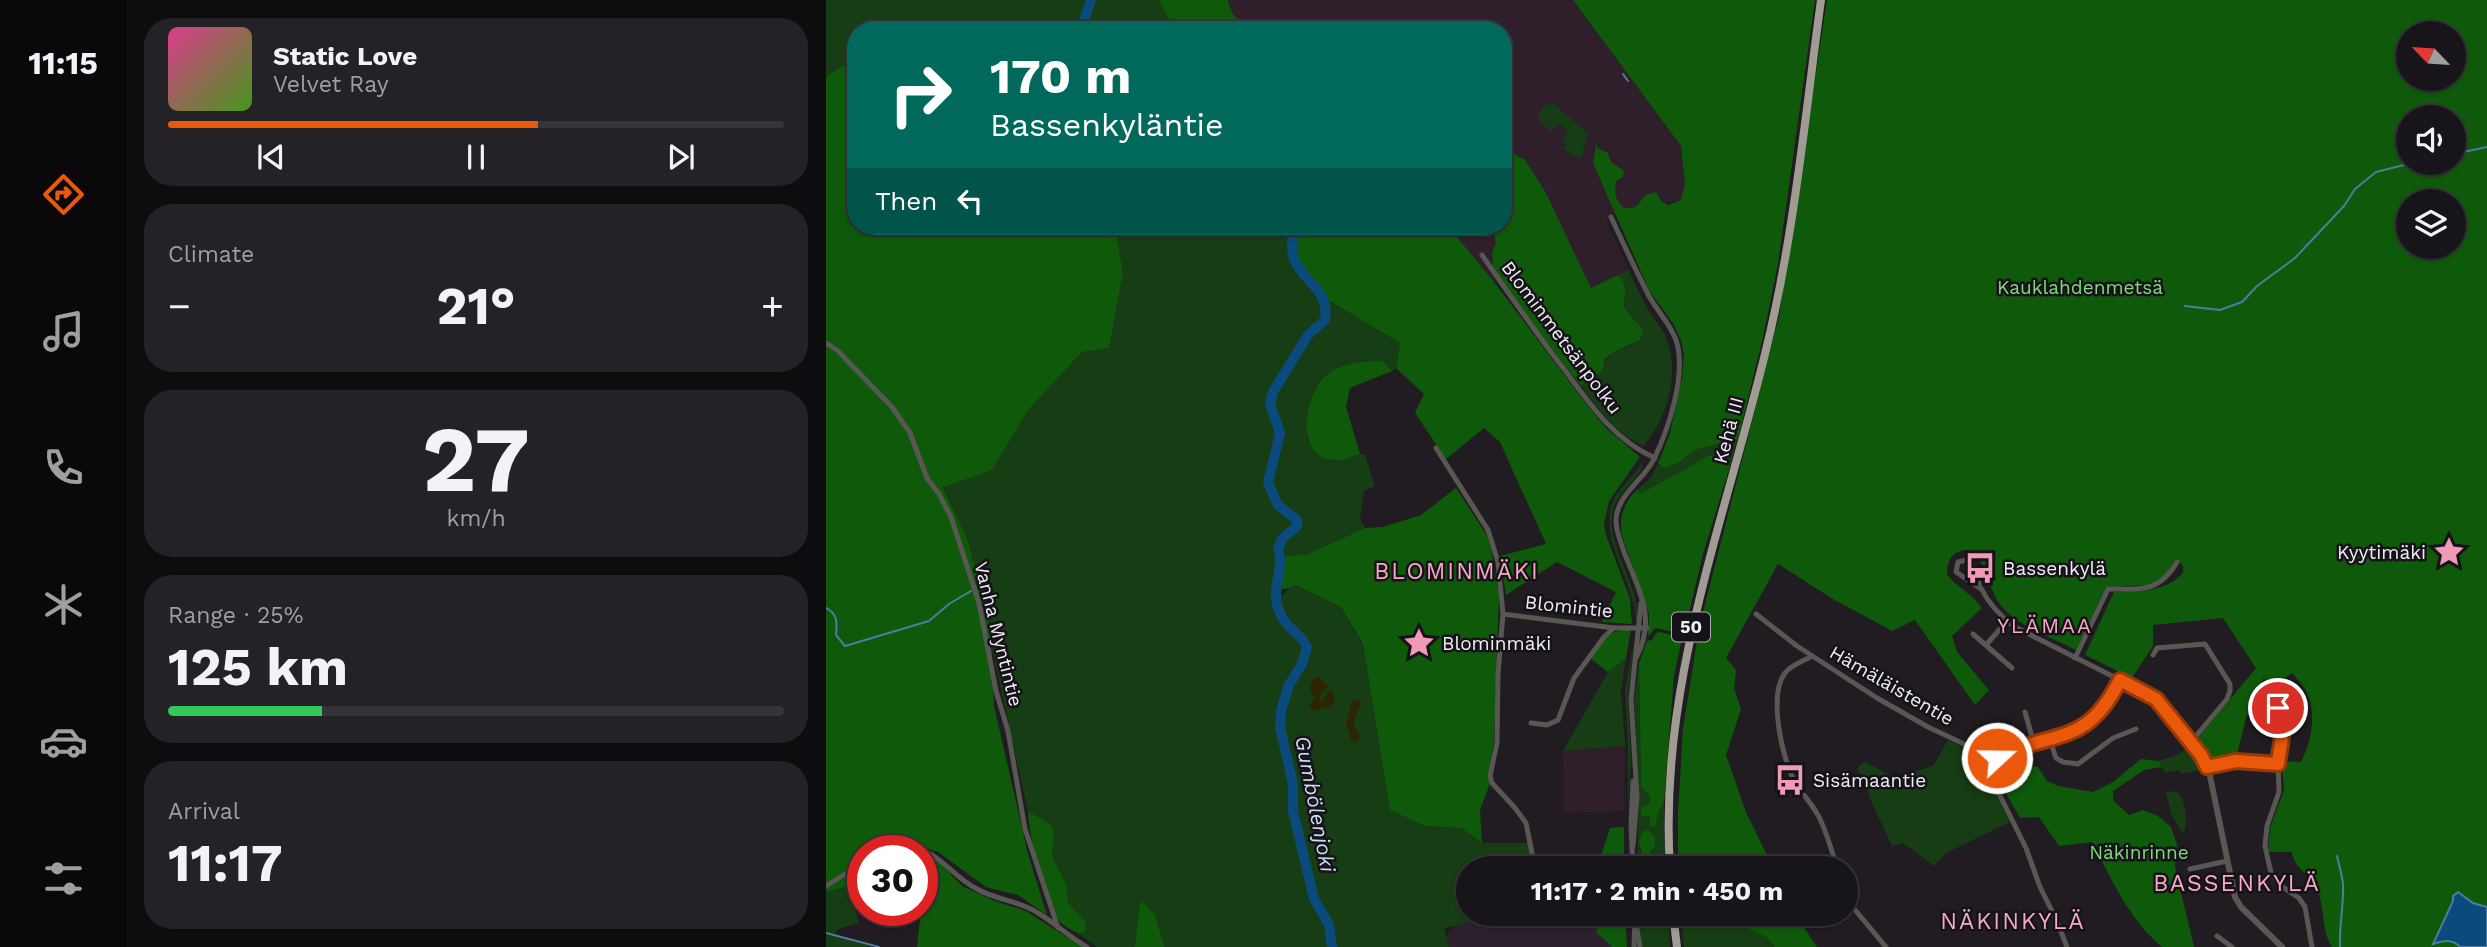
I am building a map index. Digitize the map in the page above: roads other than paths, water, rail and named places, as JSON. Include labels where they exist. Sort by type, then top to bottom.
[{"type":"highway","name":"Kehä III","points":[[1670,856],[1669,796],[1678,700],[1696,604],[1752,405],[1777,302],[1821,0]]},
{"type":"highway","points":[[1674,926],[1676,947]]},
{"type":"street","points":[[1611,217],[1646,290],[1672,332],[1678,350],[1678,374],[1672,410],[1655,457],[1622,502],[1616,521],[1620,540],[1646,611],[1647,628],[1643,646],[1636,658]]},
{"type":"street","name":"Blominmetsänpolku","points":[[1482,256],[1524,317],[1603,420],[1623,439],[1655,457]]},
{"type":"street","name":"Vanha Myntintie","points":[[826,343],[837,350],[892,407],[909,433],[927,478],[951,517],[979,603],[996,691],[1008,731],[1025,829],[1058,928]]},
{"type":"street","name":"Blomintie","points":[[1436,448],[1488,530],[1498,562],[1503,614],[1614,628],[1647,628]]},
{"type":"street","points":[[1981,589],[1974,565],[1967,560],[1958,562],[1956,572],[1981,589],[2007,621],[2026,635],[2156,699],[2207,767],[2238,903],[2282,947]]},
{"type":"street","points":[[2075,658],[2108,589],[2154,586],[2166,579],[2176,562]]},
{"type":"street","points":[[1633,856],[1630,795],[1634,771],[1631,699],[1641,600]]},
{"type":"street","points":[[1503,614],[1498,674],[1497,743],[1490,776],[1492,783],[1525,823],[1532,856]]},
{"type":"street","name":"Hämäläistentie","points":[[1756,614],[1812,656],[1893,707],[1976,751],[1986,764],[2026,848],[2067,947]]},
{"type":"street","points":[[1986,645],[2007,621]]},
{"type":"street","points":[[1531,723],[1547,725],[1558,720],[1574,678],[1604,637],[1614,628]]},
{"type":"street","points":[[1973,634],[2012,668]]},
{"type":"street","points":[[2153,655],[2157,648],[2205,644],[2230,684],[2227,699],[2190,742]]},
{"type":"street","points":[[1812,656],[1783,675],[1777,701],[1779,725],[1794,781],[1818,816],[1833,856]]},
{"type":"street","points":[[1986,764],[2009,752],[2075,732],[2095,719],[2109,702],[2120,680]]},
{"type":"street","points":[[2276,704],[2284,725],[2278,764],[2279,792],[2264,841],[2271,873],[2299,898],[2305,907],[2312,947]]},
{"type":"street","points":[[2025,712],[2034,744]]},
{"type":"street","points":[[2050,740],[2056,758],[2073,765],[2113,738],[2136,729]]},
{"type":"street","points":[[2207,767],[2236,761],[2278,764]]},
{"type":"street","points":[[938,858],[978,890],[1027,908],[1087,947]]},
{"type":"street","points":[[2190,869],[2227,861]]},
{"type":"street","points":[[826,886],[847,873]]},
{"type":"street","points":[[1858,913],[1886,947]]},
{"type":"street","points":[[1634,947],[1635,926]]},
{"type":"street","points":[[1636,926],[1640,947]]},
{"type":"street","points":[[2217,936],[2232,947]]},
{"type":"water","points":[[2458,892],[2473,903],[2487,907],[2487,947],[2460,947],[2447,941],[2433,944],[2453,896]]},
{"type":"waterway","name":"Gumbölenjoki","points":[[1084,21],[1091,0]]},
{"type":"waterway","points":[[1623,74],[1628,81]]},
{"type":"waterway","points":[[2466,151],[2487,147]]},
{"type":"waterway","points":[[2185,306],[2220,310],[2242,302],[2257,286],[2295,258],[2344,206],[2355,189],[2376,172],[2396,167]]},
{"type":"waterway","name":"Gumbölenjoki","points":[[1292,235],[1292,251],[1298,268],[1320,294],[1326,310],[1325,320],[1308,335],[1273,392],[1270,404],[1280,433],[1268,483],[1278,505],[1297,520],[1297,526],[1282,539],[1278,549],[1280,563],[1277,604],[1286,624],[1307,647],[1302,664],[1289,685],[1281,711],[1280,727],[1293,784],[1293,811],[1314,899],[1329,925],[1332,947]]},
{"type":"waterway","points":[[826,608],[835,616],[836,635],[845,646],[929,621],[949,604],[971,591]]},
{"type":"waterway","points":[[2337,856],[2343,884],[2340,947]]},
{"type":"waterway","points":[[826,933],[879,947]]},
{"type":"place","name":"Kyytimäki","points":[[2449,552]]},
{"type":"place","name":"Bassenkylä","points":[[1980,568]]},
{"type":"place","name":"Blominmäki","points":[[1419,643]]},
{"type":"place","name":"Sisämaantie","points":[[1790,780]]},
{"type":"district","name":"BLOMINMÄKI","points":[[1457,571]]},
{"type":"district","name":"YLÄMAA","points":[[2045,626]]},
{"type":"district","name":"BASSENKYLÄ","points":[[2237,883]]},
{"type":"district","name":"NÄKINKYLÄ","points":[[2013,921]]},
{"type":"park label","name":"Kauklahdenmetsä","points":[[2080,287]]},
{"type":"park label","name":"Näkinrinne","points":[[2139,852]]}]
